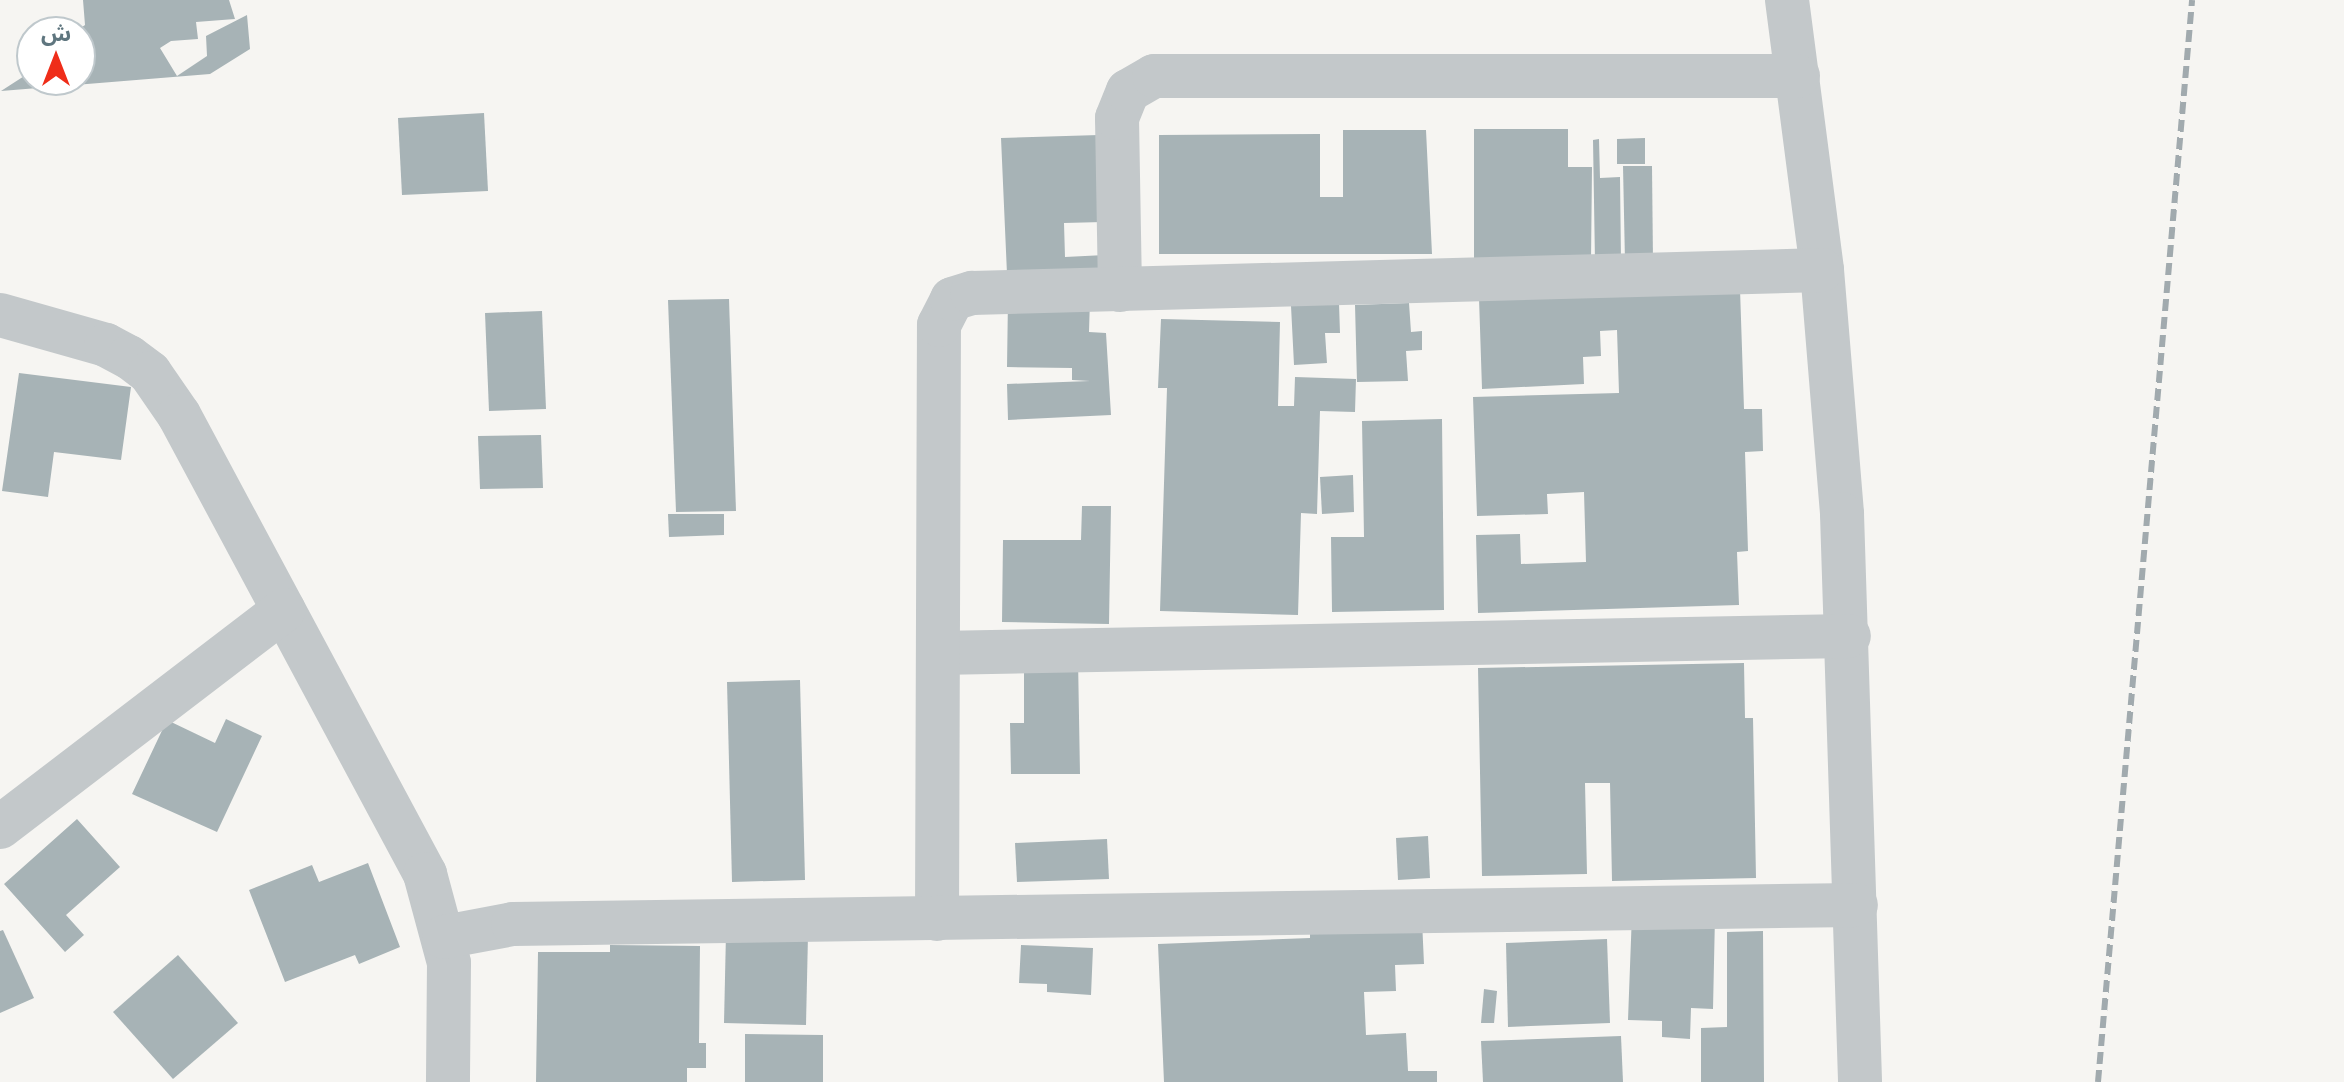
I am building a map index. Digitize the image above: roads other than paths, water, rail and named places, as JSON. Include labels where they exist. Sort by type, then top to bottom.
[{"type":"street","points":[[1787,0],[1822,270],[1849,636],[1860,1082]]},
{"type":"street","points":[[1120,290],[1117,118],[1128,91],[1154,76],[1798,76]]},
{"type":"street","points":[[937,919],[940,315],[961,294],[1822,270]]},
{"type":"street","points":[[0,315],[106,345],[150,373],[179,415],[425,874],[444,937],[450,989],[448,1082]]},
{"type":"street","points":[[0,827],[284,610]]},
{"type":"street","points":[[938,653],[1849,636]]},
{"type":"street","points":[[444,937],[513,924],[1856,905]]},
{"type":"railway","points":[[2098,1082],[2192,0]]}]
